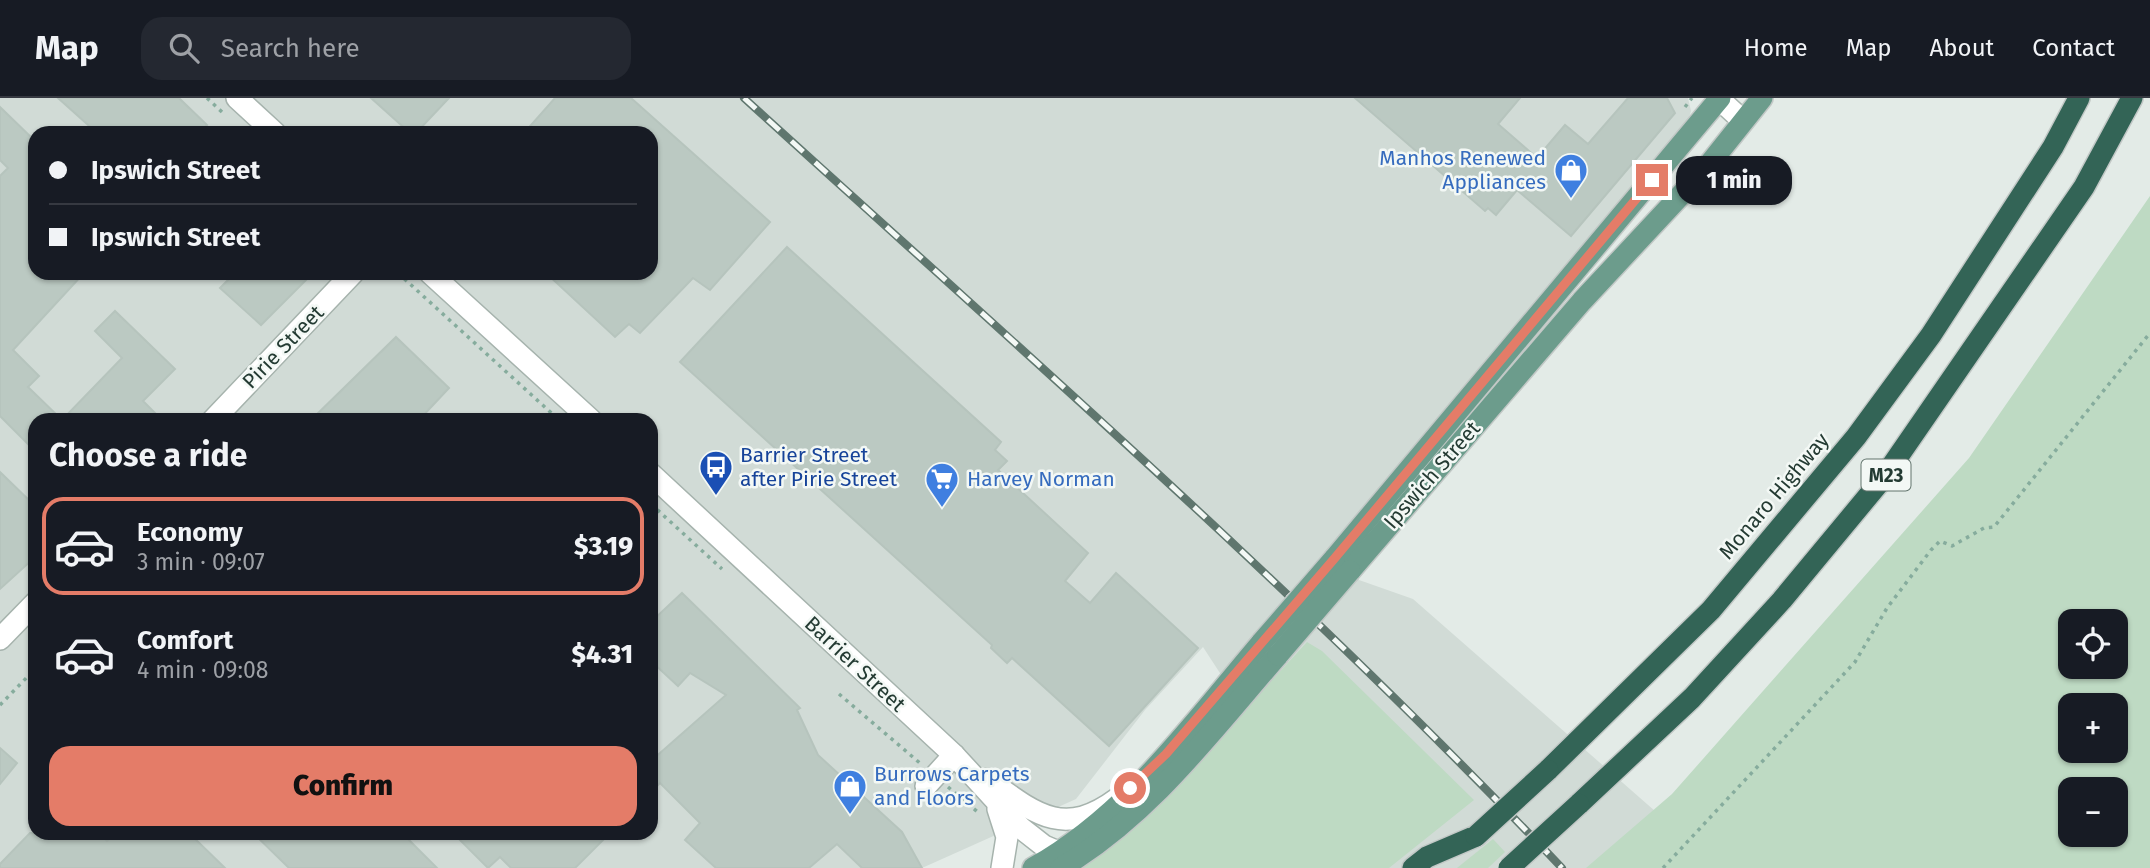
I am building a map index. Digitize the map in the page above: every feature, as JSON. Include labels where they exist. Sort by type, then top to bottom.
[{"type":"highway","name":"Monaro Highway","points":[[1437,868],[1548,770],[1711,610],[1856,437],[1938,324],[2053,147],[2079,98]]},
{"type":"highway","name":"M23","points":[[1508,868],[1710,678],[1782,600],[1884,477],[2084,187],[2132,98]]},
{"type":"highway","points":[[1413,868],[1427,857],[1476,836]]},
{"type":"main road","name":"Ipswich Street","points":[[1342,565],[1551,300],[1719,98]]},
{"type":"main road","name":"Ipswich Street","points":[[1033,868],[1101,843],[1160,790],[1270,649],[1342,565],[1707,167],[1752,106]]},
{"type":"main road","points":[[1551,300],[1569,316]]},
{"type":"main road","name":"Ipswich Street","points":[[1060,860],[1270,649]]},
{"type":"street","points":[[237,98],[267,126]]},
{"type":"street","points":[[1719,98],[1752,106]]},
{"type":"street","name":"Pirie Street","points":[[220,413],[346,280]]},
{"type":"street","points":[[438,280],[583,413]]},
{"type":"street","name":"Barrier Street","points":[[658,480],[954,755],[992,799],[1060,860]]},
{"type":"street","points":[[0,639],[28,610]]},
{"type":"street","points":[[926,786],[954,755],[1030,809],[1057,820],[1081,818],[1101,810],[1146,776]]},
{"type":"street","points":[[992,799],[1007,836],[1002,868]]},
{"type":"path","points":[[406,280],[551,413]]},
{"type":"path","points":[[1663,868],[1854,662],[1887,608],[1931,550],[1940,541],[1952,546],[1984,528],[1994,527],[2150,333]]},
{"type":"path","points":[[0,705],[28,675]]},
{"type":"shaded area","points":[[0,98],[1688,98],[1691,111],[1687,124],[1327,553],[1359,580],[1413,599],[1720,868],[1347,868],[1203,647],[1145,710],[1076,799],[922,868],[0,868]]},
{"type":"green space","points":[[2150,196],[2150,868],[1586,868],[1672,794],[1969,458]]},
{"type":"green space","points":[[1307,642],[1322,651],[1474,800],[1389,868],[1081,868],[1109,849],[1159,804],[1206,754],[1272,676],[1274,678]]},
{"type":"green space","points":[[1493,839],[1505,852],[1488,868],[1457,868]]},
{"type":"building","points":[[58,98],[179,98],[207,125],[206,126],[89,126]]},
{"type":"building","points":[[371,98],[449,98],[423,126],[402,126]]},
{"type":"building","points":[[555,98],[631,98],[770,222],[710,290],[693,278],[640,333],[629,324],[615,337],[554,280],[658,280],[658,126],[530,126]]},
{"type":"building","points":[[1355,98],[1520,98],[1498,124],[1537,158],[1565,125],[1588,144],[1628,98],[1667,98],[1675,113],[1571,236],[1517,190],[1496,215],[1488,208],[1485,211]]},
{"type":"building","points":[[0,107],[28,134],[28,280],[78,280],[13,350],[39,376],[28,387],[55,413],[28,413],[28,444],[0,416],[0,176],[8,168],[0,160]]},
{"type":"building","name":"Harvey Norman","points":[[787,247],[1001,442],[995,450],[1007,461],[998,470],[1088,553],[1065,581],[1090,603],[1116,573],[1198,648],[1109,746],[1012,658],[1007,663],[991,648],[992,645],[680,362]]},
{"type":"building","points":[[228,280],[306,280],[261,325],[220,288]]},
{"type":"building","points":[[115,311],[175,369],[143,401],[155,413],[69,413],[122,358],[95,331]]},
{"type":"building","points":[[396,337],[449,388],[426,413],[318,413]]},
{"type":"building","points":[[0,472],[28,499],[28,563],[0,589]]},
{"type":"building","points":[[682,593],[800,708],[797,710],[818,755],[902,832],[922,868],[862,868],[837,844],[809,868],[716,868],[685,840],[700,823],[660,783],[658,785],[658,755],[726,695],[690,673],[678,686],[658,667],[658,615]]},
{"type":"building","points":[[0,748],[17,763],[0,784]]},
{"type":"building","points":[[28,835],[28,840],[196,840],[225,868],[0,868],[0,864]]},
{"type":"building","points":[[260,840],[409,840],[437,868],[289,868]]},
{"type":"building","points":[[460,840],[603,840],[575,868],[511,868],[500,857],[488,868]]},
{"type":"railway","points":[[744,98],[1263,571],[1464,767],[1562,868]]},
{"type":"place","name":"Manhos Renewed Appliances","points":[[1571,200]]},
{"type":"place","name":"Barrier Street after Pirie Street","points":[[716,497]]},
{"type":"place","name":"Harvey Norman","points":[[942,509]]},
{"type":"place","name":"Burrows Carpets and Floors","points":[[850,816]]},
{"type":"route","points":[[1130,788],[1146,776],[1166,754],[1334,559],[1652,180]]}]
